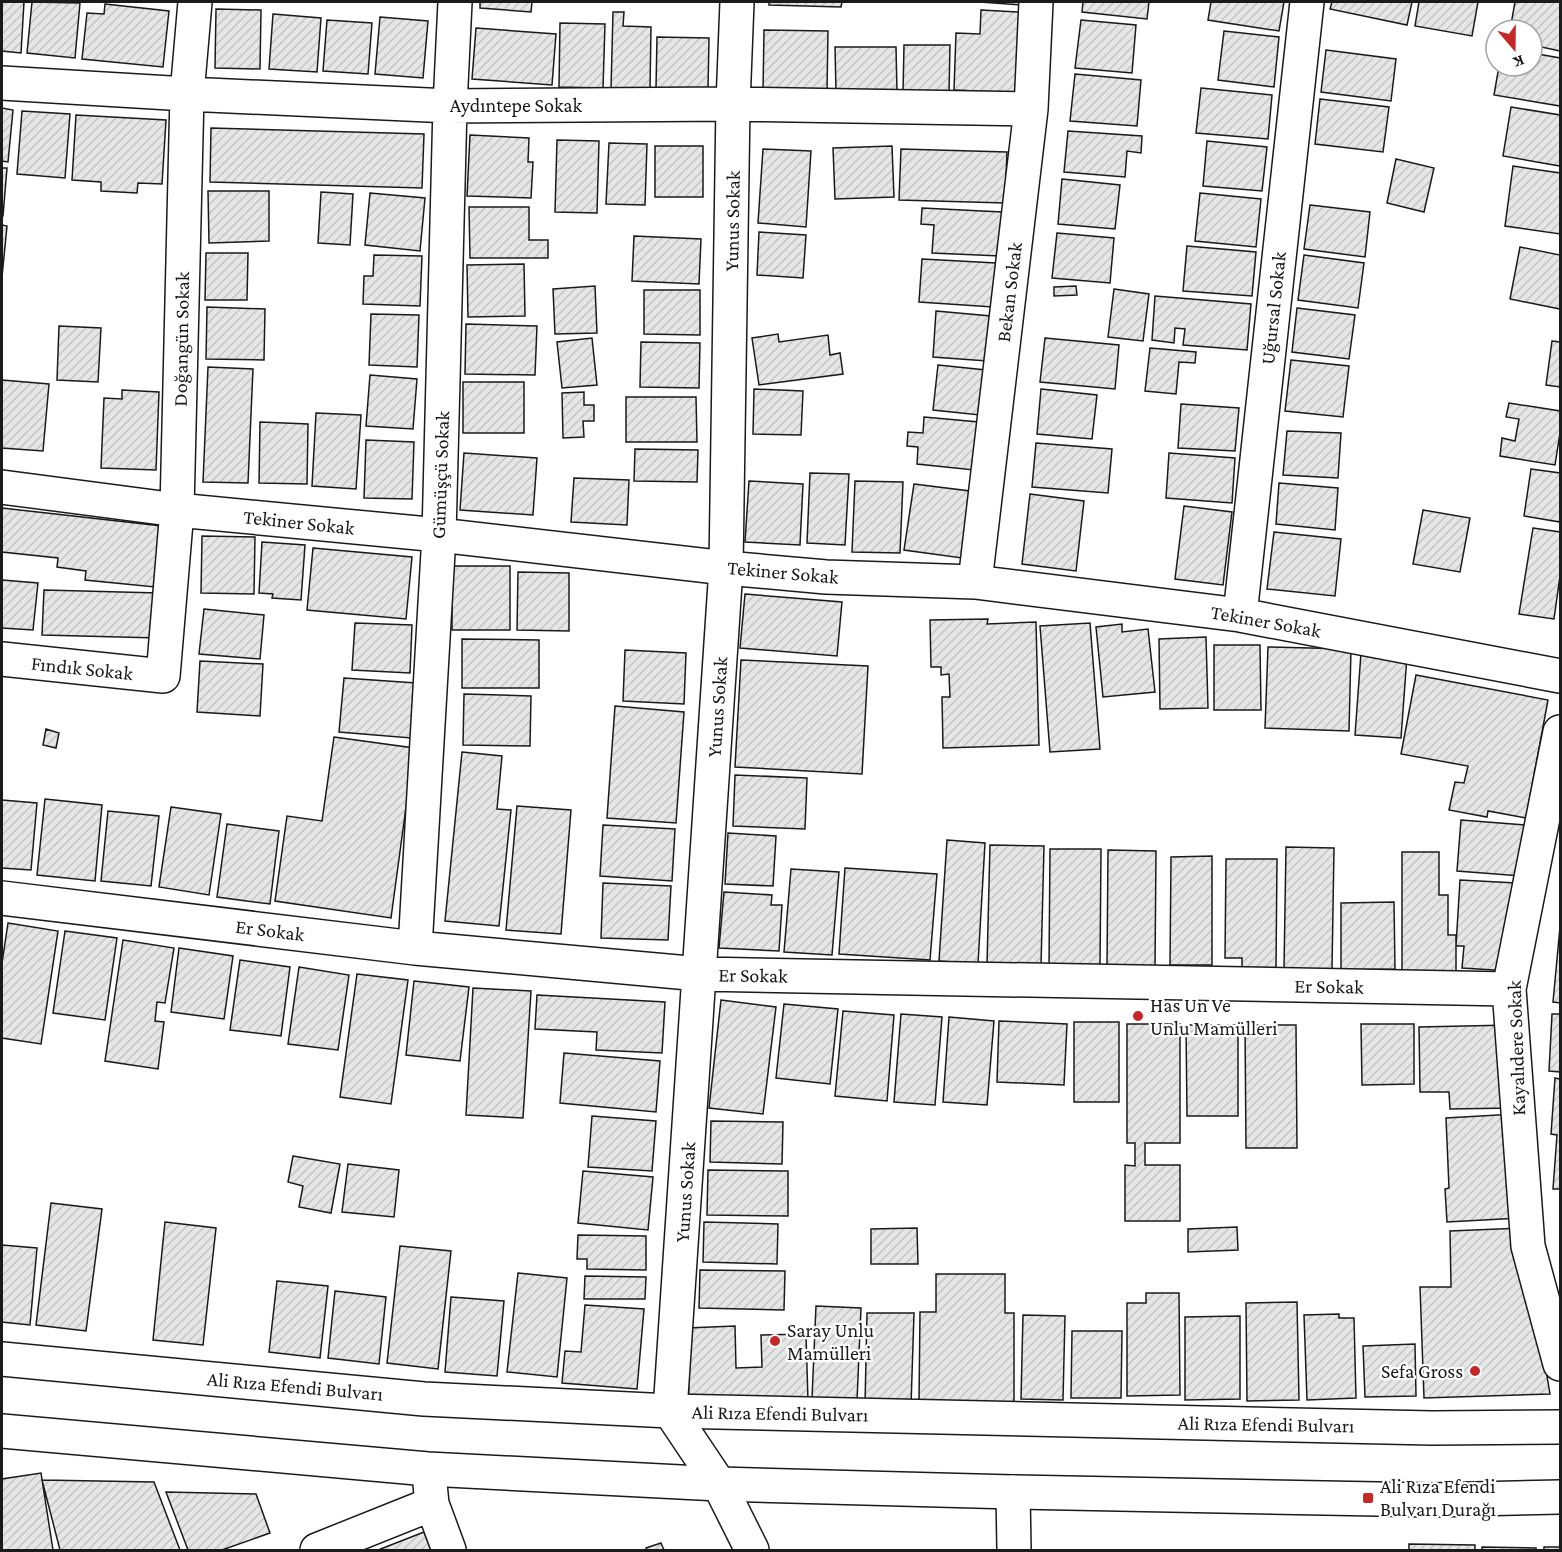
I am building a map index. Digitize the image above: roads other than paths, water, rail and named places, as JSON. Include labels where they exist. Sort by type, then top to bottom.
[{"type":"street","name":"Doğangün Sokak","points":[[163,676],[177,510],[187,94],[195,2]]},
{"type":"street","name":"Gümüşçü Sokak","points":[[415,948],[439,535],[450,106],[455,2]]},
{"type":"street","name":"Yunus Sokak","points":[[670,1411],[726,568],[733,104],[737,2]]},
{"type":"street","name":"Bekan Sokak","points":[[975,582],[1031,109],[1036,2]]},
{"type":"street","name":"Uğursal Sokak","points":[[1240,615],[1307,2]]},
{"type":"street","name":"Aydıntepe Sokak","points":[[2,83],[450,106],[733,104],[1031,109]]},
{"type":"street","name":"Tekiner Sokak","points":[[2,487],[177,510],[439,535],[726,568],[826,577],[975,582],[1240,615],[1560,676]]},
{"type":"street","name":"Fındık Sokak","points":[[2,659],[163,676]]},
{"type":"street","name":"Kayalıdere Sokak","points":[[1560,732],[1509,989],[1528,1246],[1560,1364]]},
{"type":"street","name":"Er Sokak","points":[[2,898],[415,948],[700,974],[1509,989]]},
{"type":"street","name":"Ali Rıza Efendi Bulvarı","points":[[2,1359],[424,1399],[670,1411],[1432,1428],[1560,1427]]},
{"type":"street","points":[[670,1411],[719,1484],[752,1551]]},
{"type":"street","points":[[2,1431],[428,1469],[719,1484],[1432,1500],[1560,1497]]},
{"type":"street","points":[[428,1469],[432,1504],[449,1551]]},
{"type":"street","points":[[1013,1492],[1014,1551]]},
{"type":"street","points":[[317,1551],[432,1504]]},
{"type":"place","name":"Has Un Ve Unlu Mamülleri","points":[[1138,1016]]},
{"type":"place","name":"Saray Unlu Mamülleri","points":[[775,1341]]},
{"type":"place","name":"Sefa Gross","points":[[1475,1371]]},
{"type":"place","name":"Ali Rıza Efendi Bulvarı Durağı","points":[[1368,1498]]}]
